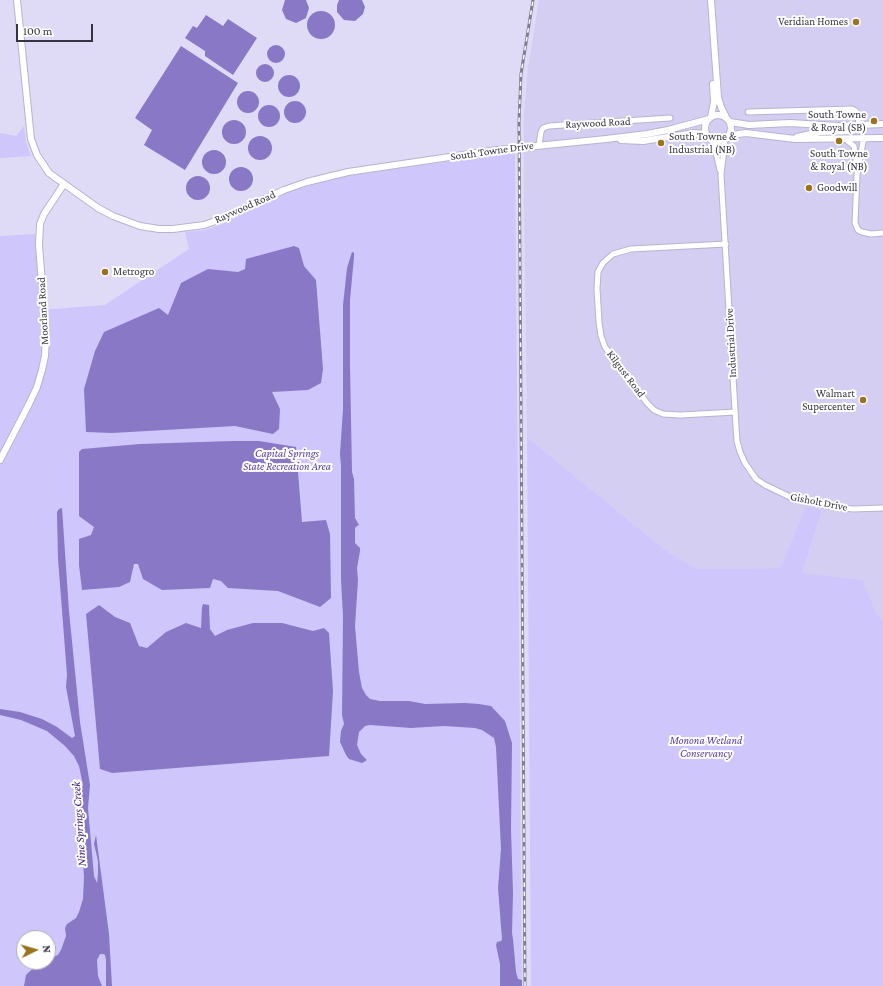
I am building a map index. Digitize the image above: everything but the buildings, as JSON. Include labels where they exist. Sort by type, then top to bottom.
[{"type":"street","name":"Raywood Road","points":[[17,0],[31,139],[37,155],[49,173],[98,208],[113,216],[140,226],[159,229],[192,228],[224,218],[284,190],[307,182],[348,172],[379,167]]},
{"type":"street","points":[[711,0],[718,96],[731,131],[726,139]]},
{"type":"street","points":[[716,67],[713,78],[714,102],[710,118],[705,127],[707,136],[718,142],[738,134],[788,139],[883,138]]},
{"type":"street","points":[[748,112],[852,109],[856,111],[858,115],[859,124],[856,129],[851,131],[816,133],[788,139]]},
{"type":"street","points":[[710,118],[721,116],[728,121],[749,125],[790,122],[838,126],[883,124]]},
{"type":"street","name":"Raywood Road","points":[[539,145],[543,128],[549,126],[670,118]]},
{"type":"street","name":"South Towne Drive","points":[[379,167],[539,145],[606,140],[668,130],[710,118]]},
{"type":"street","name":"South Towne Drive","points":[[606,140],[643,141],[694,133],[707,136]]},
{"type":"street","name":"Industrial Drive","points":[[707,136],[714,144],[721,175],[737,441],[745,463],[756,479],[765,486],[780,493]]},
{"type":"street","points":[[865,138],[858,174],[855,211],[857,227],[860,232],[883,233]]},
{"type":"street","name":"Industrial Drive","points":[[721,175],[726,139]]},
{"type":"street","points":[[845,139],[854,146],[858,174]]},
{"type":"street","name":"Moorland Road","points":[[0,460],[37,387],[42,370],[46,335],[39,245],[40,224],[44,214],[64,184]]},
{"type":"street","name":"Kilgust Road","points":[[726,244],[631,249],[613,254],[603,263],[598,272],[597,289],[601,336],[606,347],[647,403],[654,410],[663,414],[681,415],[735,412]]},
{"type":"street","name":"Gisholt Drive","points":[[780,493],[792,498],[834,507],[853,509],[883,508]]},
{"type":"shaded area","points":[[285,0],[306,0],[309,8],[306,18],[296,23],[286,19],[282,10]]},
{"type":"shaded area","points":[[339,0],[362,0],[365,7],[363,14],[355,21],[344,20],[337,12]]},
{"type":"shaded area","points":[[539,0],[883,0],[883,620],[876,613],[863,580],[802,573],[822,510],[806,506],[780,568],[697,569],[665,550],[527,437],[524,114],[528,68]]},
{"type":"shaded area","points":[[321,11],[331,15],[335,25],[331,35],[321,39],[311,35],[307,25],[311,15]]},
{"type":"shaded area","points":[[206,15],[223,26],[228,19],[257,38],[233,75],[205,56],[205,51],[185,38],[193,26],[197,28]]},
{"type":"shaded area","points":[[276,45],[282,48],[285,54],[282,60],[276,63],[270,60],[267,54],[270,48]]},
{"type":"shaded area","points":[[181,46],[238,83],[185,170],[144,145],[152,130],[135,118]]},
{"type":"shaded area","points":[[265,64],[271,67],[274,73],[271,79],[265,82],[259,79],[256,73],[259,67]]},
{"type":"shaded area","points":[[289,75],[297,78],[300,86],[297,94],[289,97],[281,94],[278,86],[281,78]]},
{"type":"shaded area","points":[[248,91],[256,94],[259,102],[256,110],[248,113],[240,110],[237,102],[240,94]]},
{"type":"shaded area","points":[[295,101],[303,104],[306,112],[303,120],[295,123],[287,120],[284,112],[287,104]]},
{"type":"shaded area","points":[[269,105],[277,108],[280,116],[277,124],[269,127],[261,124],[258,116],[261,108]]},
{"type":"shaded area","points":[[234,120],[239,121],[245,127],[245,137],[239,143],[234,144],[229,143],[223,137],[222,132],[223,127],[229,121]]},
{"type":"shaded area","points":[[260,136],[265,137],[271,143],[271,153],[265,159],[260,160],[255,159],[249,153],[248,148],[249,143],[255,137]]},
{"type":"shaded area","points":[[214,150],[219,151],[225,157],[225,167],[219,173],[214,174],[209,173],[203,167],[202,162],[203,157],[209,151]]},
{"type":"shaded area","points":[[241,167],[246,168],[252,174],[252,184],[246,190],[241,191],[236,190],[230,184],[229,179],[230,174],[236,168]]},
{"type":"shaded area","points":[[198,176],[203,177],[209,183],[209,193],[203,199],[198,200],[193,199],[187,193],[186,188],[187,183],[193,177]]},
{"type":"shaded area","points":[[294,246],[299,248],[304,266],[316,280],[323,369],[321,383],[308,390],[272,392],[280,409],[279,429],[273,434],[235,426],[112,433],[86,432],[84,389],[95,351],[104,332],[159,308],[168,315],[181,283],[208,269],[238,272],[245,269],[246,259]]},
{"type":"shaded area","points":[[352,252],[354,253],[354,257],[350,300],[350,365],[352,472],[354,479],[355,518],[359,525],[355,528],[355,543],[360,548],[357,568],[358,580],[355,626],[362,688],[370,699],[380,701],[409,701],[425,704],[465,703],[491,706],[505,721],[512,743],[512,933],[516,972],[518,979],[522,980],[522,986],[500,986],[500,964],[496,945],[497,942],[501,941],[502,939],[498,888],[501,849],[496,747],[494,738],[482,730],[475,728],[444,726],[411,728],[370,725],[365,726],[359,732],[357,745],[361,754],[367,760],[362,763],[349,759],[340,742],[341,731],[344,724],[342,715],[343,616],[341,580],[340,454],[343,409],[343,305],[347,268]]},
{"type":"shaded area","points":[[259,441],[296,447],[302,522],[326,520],[330,534],[331,598],[320,607],[278,591],[228,588],[221,581],[213,579],[210,588],[162,590],[143,579],[138,564],[134,564],[130,582],[119,587],[82,590],[79,565],[79,539],[91,535],[94,527],[79,516],[79,452],[82,449],[140,444]]},
{"type":"shaded area","points":[[62,508],[69,611],[80,722],[90,785],[88,808],[94,876],[97,883],[98,861],[94,844],[96,835],[109,934],[112,986],[106,986],[106,960],[105,955],[100,954],[97,960],[98,976],[102,986],[24,986],[26,975],[31,970],[56,970],[56,956],[61,950],[66,936],[65,928],[67,924],[76,918],[83,899],[84,877],[79,798],[83,785],[79,766],[74,756],[65,746],[47,731],[21,720],[0,715],[0,709],[20,712],[42,719],[57,727],[72,738],[75,736],[66,687],[67,675],[58,559],[57,512]]},
{"type":"shaded area","points":[[203,604],[209,605],[210,629],[215,636],[227,630],[253,623],[282,623],[313,631],[324,628],[329,633],[333,691],[329,756],[112,773],[100,769],[86,614],[99,605],[115,617],[130,623],[139,646],[147,648],[166,632],[186,623],[201,628]]},
{"type":"green space","points":[[24,126],[26,142],[31,156],[0,158],[0,133],[16,136]]},
{"type":"green space","name":"Capital Springs State Recreation Area","points":[[515,152],[522,986],[0,986],[0,236],[35,234],[40,310],[105,305],[189,249],[185,232],[206,230],[224,223],[288,192],[338,177]]},
{"type":"green space","name":"Monona Wetland Conservancy","points":[[527,437],[665,550],[697,569],[780,568],[806,506],[822,510],[802,573],[863,580],[876,613],[883,620],[883,986],[531,986]]},
{"type":"railway","points":[[525,986],[519,122],[521,74],[533,0]]},
{"type":"place","name":"Veridian Homes","points":[[856,22]]},
{"type":"place","name":"South Towne & Royal (SB)","points":[[874,121]]},
{"type":"place","name":"South Towne & Royal (NB)","points":[[839,141]]},
{"type":"place","name":"South Towne & Industrial (NB)","points":[[661,143]]},
{"type":"place","name":"Goodwill","points":[[809,188]]},
{"type":"place","name":"Metrogro","points":[[105,272]]},
{"type":"place","name":"Walmart Supercenter","points":[[863,400]]},
{"type":"water label","name":"Nine Springs Creek","points":[[79,824]]}]
